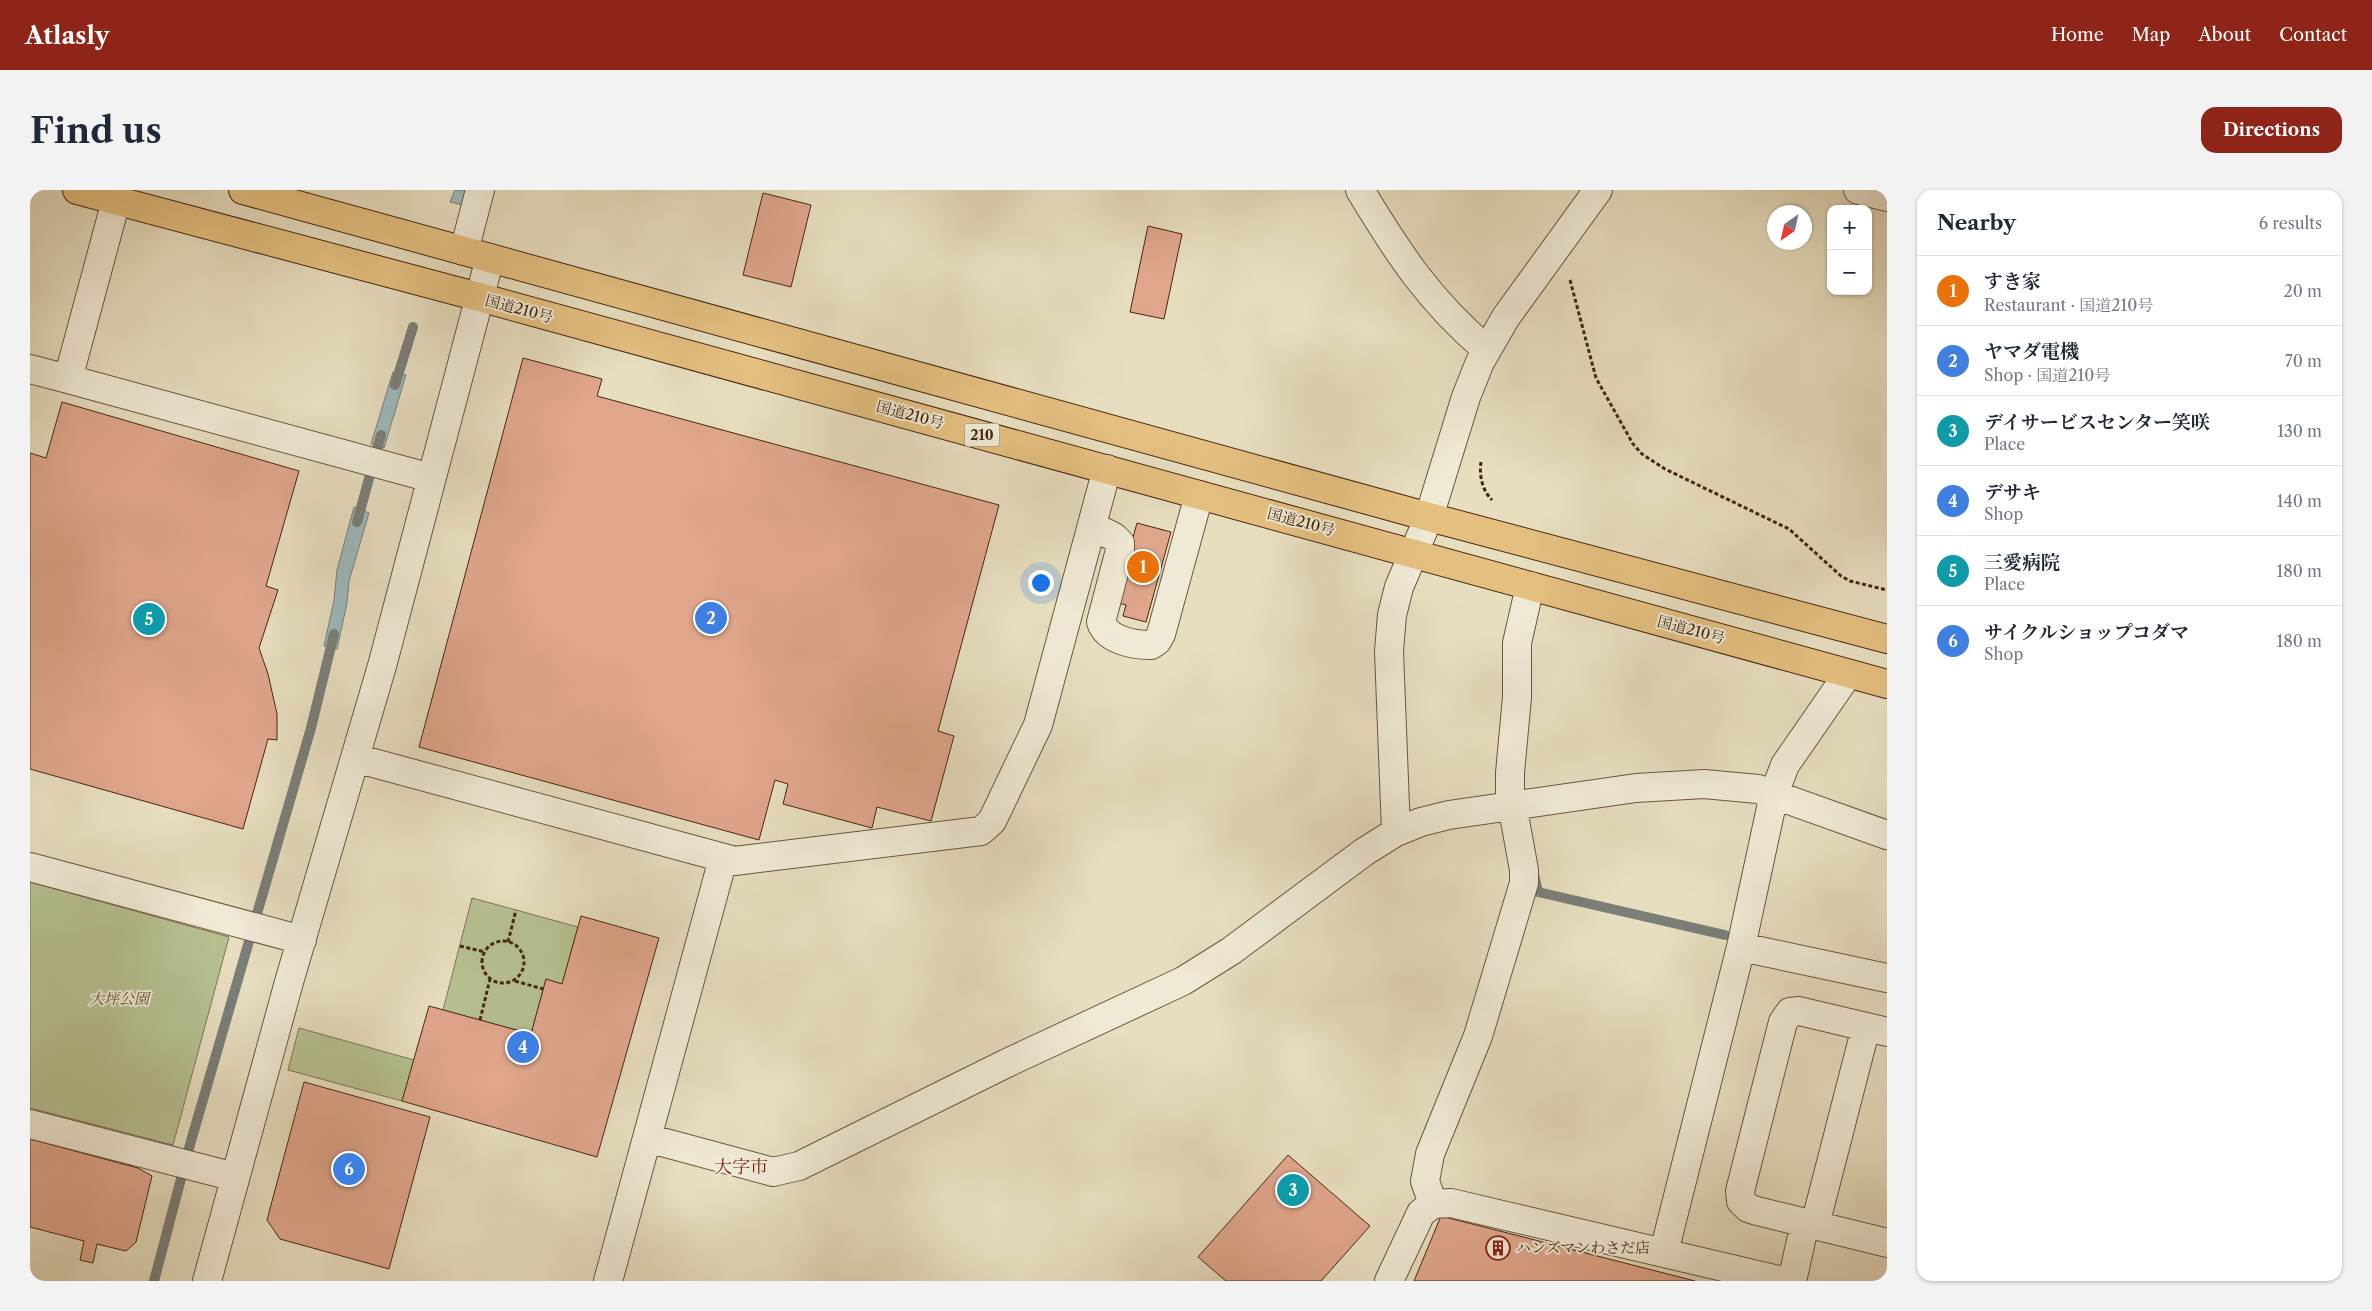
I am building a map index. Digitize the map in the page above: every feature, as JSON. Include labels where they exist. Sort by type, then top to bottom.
[{"type":"highway","name":"国道210号","points":[[77,190],[1107,469],[1887,684]]},
{"type":"highway","points":[[243,190],[1429,517],[1887,639]]},
{"type":"street","points":[[207,1281],[302,940],[356,758],[479,298],[477,255],[480,190]]},
{"type":"street","points":[[1360,190],[1412,272],[1464,331],[1487,350]]},
{"type":"street","points":[[1396,832],[1390,633],[1399,587],[1429,517],[1466,397],[1487,350],[1506,317],[1598,190]]},
{"type":"street","points":[[1858,190],[1887,197]]},
{"type":"street","points":[[68,380],[116,201]]},
{"type":"street","points":[[30,369],[432,478]]},
{"type":"street","points":[[356,758],[723,859],[747,861],[964,834],[987,827],[1038,725],[1107,469]]},
{"type":"street","points":[[1092,526],[1114,537],[1120,543],[1120,550],[1101,622],[1103,629],[1111,637],[1151,645],[1157,641],[1161,634],[1199,495]]},
{"type":"street","points":[[1433,1204],[1425,1181],[1430,1154],[1478,1036],[1524,883],[1524,870],[1512,806],[1510,773],[1517,697],[1517,643],[1530,586]]},
{"type":"street","points":[[1664,1252],[1741,947],[1774,794],[1785,765],[1848,674]]},
{"type":"street","points":[[647,1138],[773,1172],[799,1166],[1007,1063],[1183,981],[1224,955],[1364,852],[1396,832],[1421,822],[1450,815],[1636,788],[1684,784],[1742,786],[1774,794],[1887,835]]},
{"type":"street","points":[[608,1281],[723,859]]},
{"type":"street","points":[[30,867],[302,940]]},
{"type":"street","points":[[1741,947],[1887,978]]},
{"type":"street","points":[[1792,1281],[1810,1224],[1877,1030],[1799,1011],[1790,1012],[1783,1022],[1740,1191],[1741,1201],[1748,1208],[1757,1211],[1810,1224],[1887,1243]]},
{"type":"street","points":[[30,1124],[235,1177]]},
{"type":"street","points":[[1389,1281],[1416,1220],[1426,1207],[1433,1204],[1451,1203],[1469,1205],[1783,1281]]},
{"type":"path","points":[[1549,259],[1563,269],[1570,280],[1596,378],[1633,444],[1642,454],[1659,466],[1789,530],[1841,576],[1850,581],[1887,590]]},
{"type":"path","points":[[508,942],[516,910]]},
{"type":"path","points":[[508,942],[517,945],[525,958],[522,974],[514,981],[502,984],[490,979],[482,967],[485,952],[491,944],[508,942]]},
{"type":"path","points":[[460,946],[485,952]]},
{"type":"path","points":[[480,1020],[490,979]]},
{"type":"path","points":[[514,981],[543,988]]},
{"type":"green space","name":"大坪公園","points":[[30,882],[229,937],[173,1145],[30,1108]]},
{"type":"green space","points":[[472,898],[578,927],[562,984],[546,979],[531,1034],[443,1010]]},
{"type":"green space","points":[[299,1028],[414,1060],[402,1101],[288,1070]]},
{"type":"water","points":[[455,190],[468,190],[463,205],[450,202]]},
{"type":"water","points":[[393,372],[406,375],[384,448],[371,444]]},
{"type":"water","points":[[354,507],[369,513],[349,581],[347,603],[337,649],[324,646],[334,600],[337,570]]},
{"type":"building","points":[[763,193],[811,205],[791,287],[743,275]]},
{"type":"building","points":[[1148,226],[1182,234],[1164,319],[1130,312]]},
{"type":"building","points":[[523,358],[602,379],[597,396],[999,505],[938,731],[954,736],[931,821],[877,807],[872,828],[783,804],[788,784],[775,780],[759,840],[419,747]]},
{"type":"building","points":[[62,402],[299,471],[266,586],[278,590],[259,648],[268,674],[277,714],[277,740],[268,739],[243,829],[30,769],[30,453],[46,458]]},
{"type":"building","points":[[1137,523],[1171,532],[1146,622],[1123,616],[1126,605],[1115,602]]},
{"type":"building","points":[[581,916],[659,938],[597,1157],[402,1101],[429,1006],[531,1034],[546,979],[562,984]]},
{"type":"building","points":[[304,1082],[430,1117],[389,1269],[280,1239],[267,1220]]},
{"type":"building","points":[[30,1139],[138,1168],[152,1176],[136,1242],[126,1251],[97,1244],[93,1263],[80,1260],[84,1241],[30,1227]]},
{"type":"building","points":[[1288,1155],[1370,1226],[1321,1281],[1226,1281],[1198,1257]]},
{"type":"building","name":"ハンズマンわさだ店","points":[[1441,1216],[1695,1281],[1414,1281]]},
{"type":"waterway","points":[[395,385],[413,327]]},
{"type":"waterway","points":[[357,522],[381,435]]},
{"type":"waterway","points":[[154,1281],[191,1141],[311,728],[334,634]]},
{"type":"waterway","points":[[1534,875],[1538,892],[1725,935]]},
{"type":"place","name":"すき家","points":[[1143,567]]},
{"type":"place","name":"ヤマダ電機","points":[[711,618]]},
{"type":"place","name":"三愛病院","points":[[149,619]]},
{"type":"place","name":"デサキ","points":[[523,1047]]},
{"type":"place","name":"サイクルショップコダマ","points":[[349,1169]]},
{"type":"place","name":"デイサービスセンター笑咲","points":[[1293,1190]]},
{"type":"place","name":"ハンズマンわさだ店","points":[[1498,1248]]},
{"type":"district","name":"大字市","points":[[741,1167]]}]
